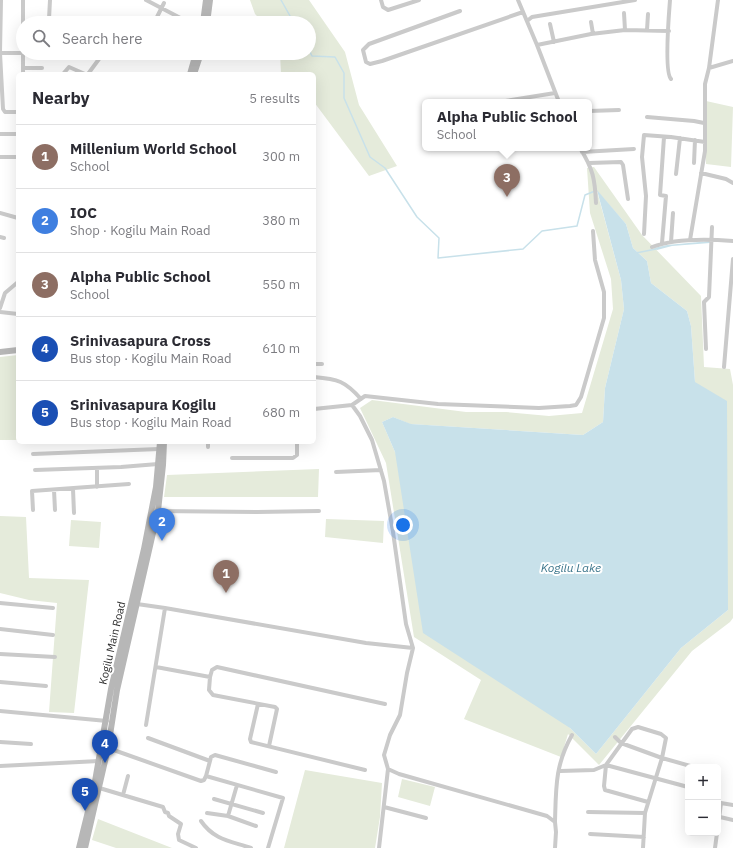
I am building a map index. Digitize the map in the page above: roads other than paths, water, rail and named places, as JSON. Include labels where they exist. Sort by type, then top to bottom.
[{"type":"main road","points":[[204,16],[206,0]]},
{"type":"main road","points":[[208,16],[210,0]]},
{"type":"main road","points":[[191,72],[194,60]]},
{"type":"main road","points":[[195,72],[199,60]]},
{"type":"main road","points":[[0,352],[16,350]]},
{"type":"main road","name":"Kogilu Main Road","points":[[79,848],[108,748],[111,689],[154,511],[160,444]]},
{"type":"main road","name":"Kogilu Main Road","points":[[85,848],[97,788],[99,760],[137,604],[163,465],[164,444]]},
{"type":"street","points":[[1,0],[0,53],[3,110],[5,112],[16,112]]},
{"type":"street","points":[[23,0],[23,16]]},
{"type":"street","points":[[49,16],[50,0]]},
{"type":"street","points":[[146,0],[176,16]]},
{"type":"street","points":[[381,0],[383,6],[388,10],[419,0]]},
{"type":"street","points":[[518,0],[558,99]]},
{"type":"street","points":[[527,21],[532,17],[635,0]]},
{"type":"street","points":[[670,0],[667,61],[668,77],[671,79]]},
{"type":"street","points":[[690,240],[705,142],[705,84],[709,68],[718,0]]},
{"type":"street","points":[[157,16],[164,3]]},
{"type":"street","points":[[460,11],[369,44],[363,50],[366,62],[370,64],[382,61],[523,12]]},
{"type":"street","points":[[624,12],[625,30]]},
{"type":"street","points":[[647,30],[648,14]]},
{"type":"street","points":[[591,22],[593,34]]},
{"type":"street","points":[[550,24],[554,42]]},
{"type":"street","points":[[537,45],[593,34],[625,30],[668,31]]},
{"type":"street","points":[[0,53],[16,53]]},
{"type":"street","points":[[23,60],[23,72]]},
{"type":"street","points":[[90,72],[98,60]]},
{"type":"street","points":[[709,68],[733,60]]},
{"type":"street","points":[[65,72],[70,67],[81,72]]},
{"type":"street","points":[[23,68],[42,68]]},
{"type":"street","points":[[518,99],[555,93]]},
{"type":"street","points":[[592,111],[618,110]]},
{"type":"street","points":[[647,117],[704,123]]},
{"type":"street","points":[[0,134],[16,134]]},
{"type":"street","points":[[644,234],[646,196],[642,157],[644,135],[705,142]]},
{"type":"street","points":[[662,243],[666,196],[660,196],[664,137]]},
{"type":"street","points":[[676,174],[680,138]]},
{"type":"street","points":[[694,163],[695,140]]},
{"type":"street","points":[[592,150],[634,149]]},
{"type":"street","points":[[582,151],[595,182],[596,203]]},
{"type":"street","points":[[0,157],[16,157]]},
{"type":"street","points":[[588,163],[621,162],[623,165],[628,199]]},
{"type":"street","points":[[701,173],[726,179],[733,183]]},
{"type":"street","points":[[0,213],[16,217]]},
{"type":"street","points":[[671,242],[673,213]]},
{"type":"street","points":[[706,349],[704,302],[709,297],[712,228]]},
{"type":"street","points":[[316,409],[352,405],[365,396],[438,404],[539,408],[576,405],[581,397],[604,318],[604,292],[595,260],[593,231]]},
{"type":"street","points":[[652,247],[662,243],[690,240],[733,241]]},
{"type":"street","points":[[724,367],[733,259]]},
{"type":"street","points":[[0,308],[6,293],[16,285]]},
{"type":"street","points":[[0,312],[16,314]]},
{"type":"street","points":[[316,364],[322,364]]},
{"type":"street","points":[[316,377],[332,379],[341,382],[347,385],[361,399]]},
{"type":"street","points":[[352,405],[360,416],[372,440],[381,470],[393,532],[406,624],[413,648],[400,715],[390,735],[384,755],[388,769],[378,848]]},
{"type":"street","points":[[232,458],[293,458],[297,455],[297,444]]},
{"type":"street","points":[[33,454],[159,449]]},
{"type":"street","points":[[35,470],[158,464]]},
{"type":"street","points":[[97,468],[97,487]]},
{"type":"street","points":[[336,472],[381,470]]},
{"type":"street","points":[[33,510],[32,491],[129,484]]},
{"type":"street","points":[[72,489],[74,513]]},
{"type":"street","points":[[54,490],[54,510]]},
{"type":"street","points":[[154,511],[319,511]]},
{"type":"street","points":[[0,604],[52,608]]},
{"type":"street","points":[[137,604],[366,643],[413,648]]},
{"type":"street","points":[[146,725],[165,608]]},
{"type":"street","points":[[0,630],[53,635]]},
{"type":"street","points":[[0,654],[55,657]]},
{"type":"street","points":[[156,667],[210,677]]},
{"type":"street","points":[[269,746],[277,709],[213,695],[209,690],[212,670],[217,667],[385,704]]},
{"type":"street","points":[[0,682],[46,686]]},
{"type":"street","points":[[258,704],[250,739],[252,742],[365,770]]},
{"type":"street","points":[[0,711],[109,722]]},
{"type":"street","points":[[643,848],[645,813],[662,758],[666,738],[661,734],[638,727],[632,729],[606,765],[604,786],[605,790],[648,802]]},
{"type":"street","points":[[555,848],[557,772],[564,748],[572,735]]},
{"type":"street","points":[[615,737],[621,743],[685,764]]},
{"type":"street","points":[[148,738],[210,761]]},
{"type":"street","points":[[0,742],[31,744]]},
{"type":"street","points":[[108,748],[201,780],[204,780],[211,757],[215,755],[276,772]]},
{"type":"street","points":[[0,766],[99,760]]},
{"type":"street","points":[[560,771],[594,770],[606,765],[685,786]]},
{"type":"street","points":[[388,769],[399,774],[547,816],[555,822]]},
{"type":"street","points":[[123,795],[128,776]]},
{"type":"street","points":[[206,776],[283,798],[268,848]]},
{"type":"street","points":[[228,816],[237,785]]},
{"type":"street","points":[[97,788],[163,806],[165,812],[181,824],[178,834],[179,840],[196,848]]},
{"type":"street","points":[[214,799],[264,813]]},
{"type":"street","points":[[721,802],[733,805]]},
{"type":"street","points":[[384,807],[426,818]]},
{"type":"street","points":[[588,812],[645,813]]},
{"type":"street","points":[[207,813],[228,816],[256,826]]},
{"type":"street","points":[[721,817],[733,820]]},
{"type":"street","points":[[201,821],[207,830],[217,837],[251,848]]},
{"type":"street","points":[[590,834],[644,837]]},
{"type":"street","points":[[715,848],[717,836]]},
{"type":"water","name":"Kogilu Lake","points":[[597,190],[626,224],[633,248],[647,261],[651,283],[687,311],[691,326],[695,382],[727,401],[728,610],[681,648],[596,754],[570,728],[423,633],[395,452],[382,422],[393,417],[411,424],[583,435],[603,422],[605,388],[624,309],[621,280]]},
{"type":"water","points":[[710,241],[710,243],[672,246],[657,250],[654,248],[667,245]]},
{"type":"waterway","points":[[281,0],[290,16]]},
{"type":"waterway","points":[[316,56],[335,57],[344,73],[344,98],[370,157],[385,168],[417,217],[439,238],[438,258],[523,249],[542,231],[577,226],[585,195],[595,191]]},
{"type":"waterway","points":[[636,253],[656,249]]},
{"type":"place","name":"Alpha Public School","points":[[507,197]]},
{"type":"place","name":"IOC","points":[[162,541]]},
{"type":"place","name":"Millenium World School","points":[[226,593]]},
{"type":"place","name":"Srinivasapura Cross","points":[[105,763]]},
{"type":"place","name":"Srinivasapura Kogilu","points":[[85,811]]}]
